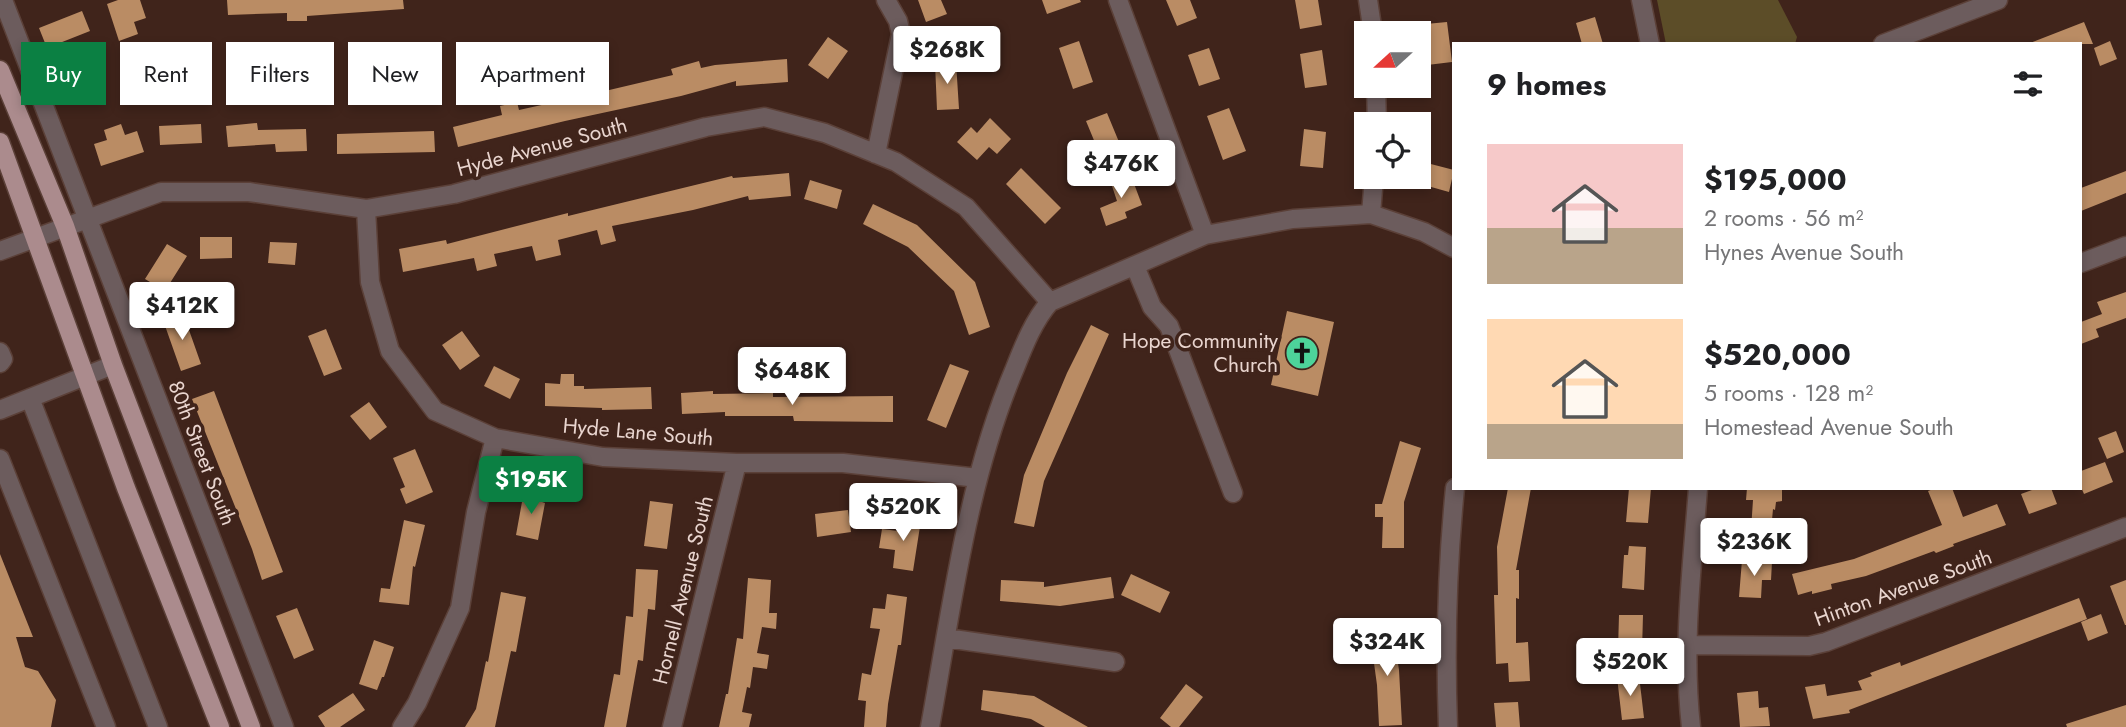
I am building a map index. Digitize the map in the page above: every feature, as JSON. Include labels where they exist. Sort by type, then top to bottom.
[{"type":"main road","points":[[0,70],[65,226],[113,365],[251,727]]},
{"type":"main road","points":[[0,142],[85,376],[220,727]]},
{"type":"street","name":"80th Street South","points":[[3,0],[284,727]]},
{"type":"street","points":[[876,154],[901,34],[898,21],[886,0]]},
{"type":"street","points":[[1118,0],[1205,235]]},
{"type":"street","points":[[1368,0],[1371,21]]},
{"type":"street","points":[[1641,0],[1650,42]]},
{"type":"street","points":[[1888,42],[1998,0]]},
{"type":"street","name":"Hyde Avenue South","points":[[0,251],[161,192],[249,192],[366,209],[454,194],[706,127],[764,117],[825,133],[896,162],[966,207],[1050,302]]},
{"type":"street","points":[[1371,214],[1373,189]]},
{"type":"street","name":"Hyde Lane South","points":[[366,209],[370,282],[390,351],[435,411],[495,438],[603,457],[737,463],[843,463],[978,478]]},
{"type":"street","points":[[930,727],[960,555],[978,478],[1002,397],[1024,346],[1050,302],[1205,235],[1293,219],[1371,214],[1424,232],[1452,247]]},
{"type":"street","points":[[2082,263],[2126,246]]},
{"type":"street","points":[[1135,266],[1152,307],[1169,326],[1233,493]]},
{"type":"street","points":[[0,352],[3,359],[0,363]]},
{"type":"street","points":[[0,410],[113,365]]},
{"type":"street","points":[[30,398],[158,727]]},
{"type":"street","points":[[402,727],[417,703],[460,608],[476,512],[495,438]]},
{"type":"street","points":[[0,459],[106,727]]},
{"type":"street","name":"Hornell Avenue South","points":[[672,727],[737,463]]},
{"type":"street","points":[[1448,727],[1446,658],[1449,542],[1455,490]]},
{"type":"street","points":[[1691,727],[1687,681],[1688,645],[1698,490]]},
{"type":"street","name":"Hinton Avenue South","points":[[1688,645],[1809,646],[1826,642],[2126,527]]},
{"type":"street","points":[[946,638],[1115,662]]},
{"type":"shaded area","points":[[1657,0],[1778,0],[1797,37],[1796,42],[1666,42]]},
{"type":"building","points":[[118,0],[140,0],[146,18],[134,22],[138,34],[119,41],[107,4]]},
{"type":"building","points":[[227,0],[403,0],[404,9],[307,16],[307,21],[287,21],[287,13],[228,15]]},
{"type":"building","points":[[918,0],[941,0],[947,14],[926,22]]},
{"type":"building","points":[[1042,0],[1080,0],[1081,2],[1047,14]]},
{"type":"building","points":[[1166,0],[1190,0],[1197,18],[1177,26]]},
{"type":"building","points":[[1295,0],[1318,0],[1322,25],[1300,29]]},
{"type":"building","points":[[82,11],[90,31],[62,42],[45,42],[39,28]]},
{"type":"building","points":[[1595,17],[1602,42],[1581,42],[1576,23]]},
{"type":"building","points":[[1447,22],[1452,62],[1432,64],[1432,23]]},
{"type":"building","points":[[2084,22],[2093,44],[2082,42],[2033,42]]},
{"type":"building","points":[[828,37],[848,51],[828,79],[808,65]]},
{"type":"building","points":[[1079,41],[1093,82],[1073,89],[1059,48]]},
{"type":"building","points":[[2110,41],[2117,59],[2100,66],[2094,48]]},
{"type":"building","points":[[1209,48],[1220,79],[1199,86],[1188,55]]},
{"type":"building","points":[[1322,50],[1327,85],[1305,88],[1300,54]]},
{"type":"building","points":[[787,59],[788,82],[736,86],[736,81],[458,147],[453,127],[502,115],[500,106],[518,105],[519,110],[542,105],[609,105],[609,90],[673,75],[671,69],[699,61],[701,68]]},
{"type":"building","points":[[956,62],[959,109],[937,110],[935,63]]},
{"type":"building","points":[[1229,108],[1246,151],[1223,160],[1207,116]]},
{"type":"building","points":[[1107,113],[1119,142],[1098,150],[1086,121]]},
{"type":"building","points":[[990,118],[1011,139],[997,154],[989,147],[977,160],[957,142],[971,127],[977,133]]},
{"type":"building","points":[[257,123],[258,130],[306,129],[307,151],[276,152],[275,144],[228,147],[226,126]]},
{"type":"building","points":[[121,124],[125,135],[137,131],[144,152],[101,166],[94,144],[107,140],[104,130]]},
{"type":"building","points":[[201,124],[202,143],[160,145],[159,126]]},
{"type":"building","points":[[1304,129],[1326,132],[1323,168],[1300,166]]},
{"type":"building","points":[[434,131],[435,152],[337,154],[337,134]]},
{"type":"building","points":[[1431,164],[1452,169],[1449,192],[1431,187]]},
{"type":"building","points":[[1021,168],[1061,208],[1045,224],[1006,184]]},
{"type":"building","points":[[2126,171],[2126,193],[2082,211],[2082,188]]},
{"type":"building","points":[[789,173],[791,196],[749,200],[748,196],[612,226],[616,241],[601,245],[597,230],[558,240],[561,255],[536,261],[532,246],[494,254],[497,266],[477,271],[474,258],[403,272],[399,249],[446,240],[447,244],[732,176]]},
{"type":"building","points":[[1130,173],[1142,205],[1125,212],[1127,218],[1106,226],[1100,208],[1117,201],[1110,180]]},
{"type":"building","points":[[810,180],[842,190],[837,209],[804,199]]},
{"type":"building","points":[[873,204],[917,225],[975,282],[990,327],[969,335],[954,291],[908,247],[863,224]]},
{"type":"building","points":[[200,237],[232,237],[232,258],[200,259]]},
{"type":"building","points":[[270,242],[297,243],[295,265],[268,263]]},
{"type":"building","points":[[167,244],[187,256],[165,291],[145,279]]},
{"type":"building","points":[[2126,292],[2126,318],[2096,329],[2099,337],[2082,344],[2082,322],[2102,314],[2097,302]]},
{"type":"building","name":"Hope Community Church","points":[[1287,311],[1334,322],[1318,396],[1271,385]]},
{"type":"building","points":[[183,313],[201,364],[181,371],[163,320]]},
{"type":"building","points":[[1091,325],[1109,334],[1044,481],[1034,527],[1014,523],[1024,475],[1067,373]]},
{"type":"building","points":[[326,329],[342,369],[324,376],[308,336]]},
{"type":"building","points":[[462,331],[480,356],[460,370],[442,345]]},
{"type":"building","points":[[950,364],[969,371],[946,428],[927,420]]},
{"type":"building","points":[[494,366],[520,379],[510,399],[484,386]]},
{"type":"building","points":[[561,374],[574,374],[574,386],[584,386],[584,389],[651,387],[652,409],[602,410],[545,406],[545,383],[560,384]]},
{"type":"building","points":[[214,391],[283,572],[262,580],[192,399]]},
{"type":"building","points":[[713,391],[713,394],[773,393],[773,397],[893,396],[893,422],[794,421],[793,416],[725,416],[725,412],[682,414],[681,393]]},
{"type":"building","points":[[369,402],[387,427],[370,440],[350,416]]},
{"type":"building","points":[[2116,431],[2124,452],[2107,459],[2098,438]]},
{"type":"building","points":[[1400,441],[1421,448],[1404,502],[1404,548],[1382,548],[1383,517],[1375,517],[1375,504],[1382,504]]},
{"type":"building","points":[[415,449],[433,492],[406,504],[400,489],[405,487],[393,458]]},
{"type":"building","points":[[2105,462],[2113,482],[2084,494],[2082,471]]},
{"type":"building","points":[[1508,490],[1531,490],[1516,570],[1519,570],[1519,599],[1516,598],[1516,643],[1528,642],[1530,681],[1509,682],[1508,663],[1496,664],[1494,595],[1498,595],[1497,547]]},
{"type":"building","points":[[1629,490],[1651,490],[1648,523],[1626,522]]},
{"type":"building","points":[[1747,490],[1782,490],[1782,501],[1776,502],[1775,510],[1773,509],[1771,531],[1751,530],[1753,500],[1746,500]]},
{"type":"building","points":[[1953,490],[1963,517],[1997,504],[2006,525],[1936,553],[1934,551],[1866,576],[1831,584],[1832,589],[1798,595],[1792,574],[1854,559],[1942,525],[1928,491]]},
{"type":"building","points":[[2032,490],[2052,490],[2057,504],[2029,514],[2021,494]]},
{"type":"building","points":[[524,491],[540,494],[539,501],[545,503],[538,540],[516,535]]},
{"type":"building","points":[[650,501],[673,504],[667,549],[644,546]]},
{"type":"building","points":[[848,510],[851,532],[817,537],[815,514]]},
{"type":"building","points":[[900,517],[921,520],[913,571],[893,568],[895,550],[879,548],[882,529],[898,531]]},
{"type":"building","points":[[404,520],[425,525],[415,567],[413,566],[409,605],[379,602],[381,588],[390,589]]},
{"type":"building","points":[[1629,546],[1646,547],[1644,590],[1622,588],[1624,555],[1628,555]]},
{"type":"building","points":[[0,554],[33,637],[16,637],[25,667],[38,671],[56,700],[51,727],[0,727]]},
{"type":"building","points":[[1742,560],[1772,562],[1771,580],[1762,580],[1761,598],[1739,597]]},
{"type":"building","points":[[636,569],[658,570],[655,610],[648,609],[643,661],[638,660],[626,727],[604,727],[614,674],[620,675],[626,616],[633,617]]},
{"type":"building","points":[[1131,574],[1170,592],[1160,613],[1121,595]]},
{"type":"building","points":[[1111,577],[1114,598],[1060,606],[1000,601],[1001,580],[1044,582],[1044,587]]},
{"type":"building","points":[[748,578],[771,580],[769,613],[777,613],[776,629],[762,627],[757,653],[769,655],[767,669],[753,667],[750,688],[747,687],[742,712],[752,714],[749,727],[719,727],[728,694],[737,638],[743,639]]},
{"type":"building","points":[[2126,580],[2126,625],[2125,625],[2110,586]]},
{"type":"building","points":[[501,592],[526,597],[516,652],[511,651],[495,727],[465,727],[476,709]]},
{"type":"building","points":[[887,594],[907,597],[901,645],[898,645],[886,727],[864,727],[866,701],[858,700],[862,673],[871,675],[880,629],[870,628],[873,608],[885,609]]},
{"type":"building","points":[[2079,598],[2087,619],[1849,710],[1850,713],[1813,719],[1805,687],[1825,684],[1827,696],[1862,690],[1858,681],[1872,676],[1870,673],[1900,662],[1901,666]]},
{"type":"building","points":[[297,608],[314,650],[294,659],[276,616]]},
{"type":"building","points":[[2101,614],[2108,633],[2088,641],[2081,622]]},
{"type":"building","points":[[1619,615],[1643,615],[1642,651],[1618,650]]},
{"type":"building","points":[[1393,630],[1399,670],[1402,725],[1379,726],[1370,634]]},
{"type":"building","points":[[374,640],[394,647],[377,690],[359,684]]},
{"type":"building","points":[[1639,675],[1644,718],[1622,720],[1617,677]]},
{"type":"building","points":[[1186,684],[1203,697],[1179,727],[1171,727],[1160,718]]},
{"type":"building","points":[[983,690],[1034,696],[1088,727],[1045,727],[1031,719],[981,710]]},
{"type":"building","points":[[1758,691],[1759,708],[1768,707],[1770,726],[1740,727],[1737,693]]},
{"type":"building","points":[[353,693],[365,710],[340,727],[325,727],[318,716]]},
{"type":"building","points":[[1518,702],[1520,727],[1496,727],[1494,703]]},
{"type":"building","points":[[2126,705],[2126,727],[2067,727],[2066,724]]},
{"type":"place","name":"Hope Community Church","points":[[1302,353]]}]
